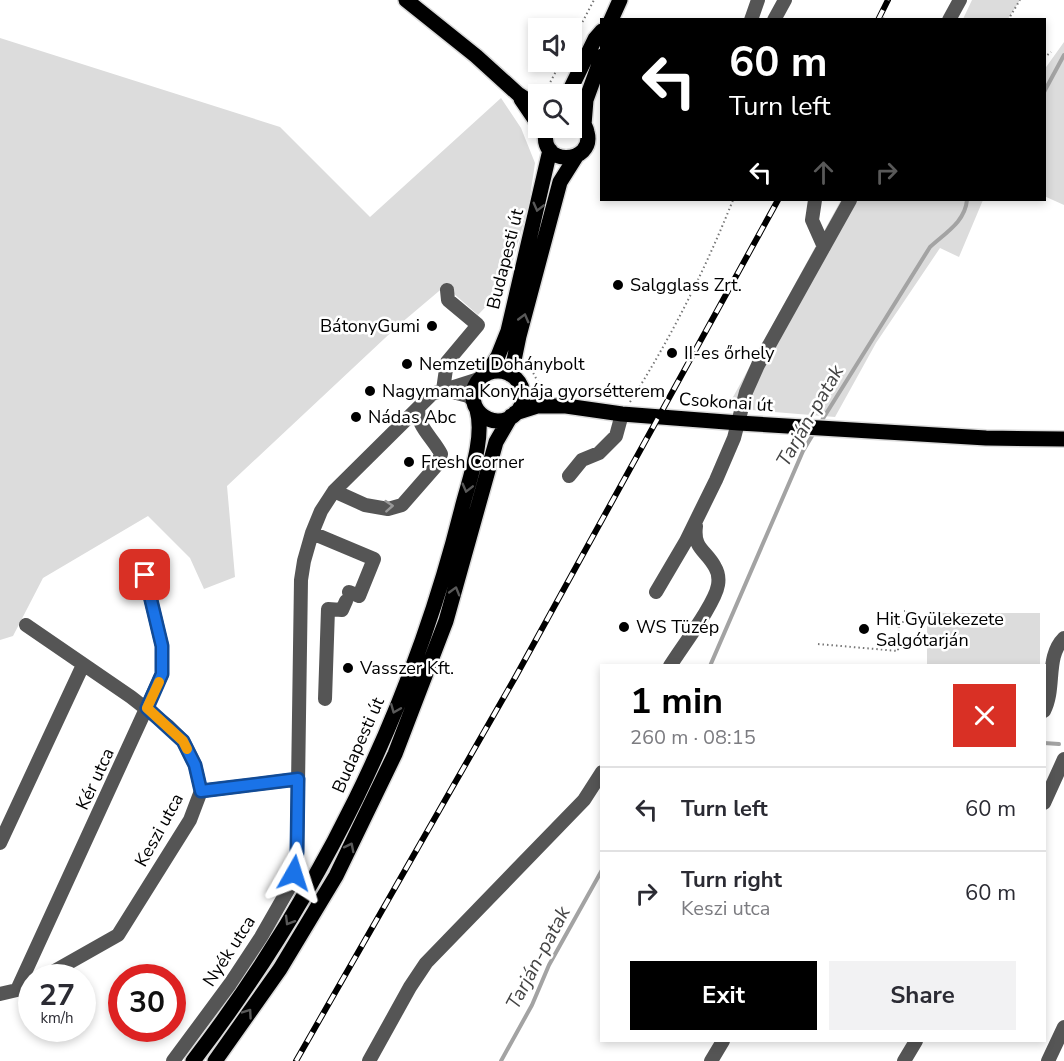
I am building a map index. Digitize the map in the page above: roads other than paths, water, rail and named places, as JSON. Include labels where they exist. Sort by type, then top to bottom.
[{"type":"main road","points":[[406,0],[528,100]]},
{"type":"main road","points":[[611,18],[620,0]]},
{"type":"main road","points":[[573,84],[600,33]]},
{"type":"main road","points":[[584,125],[586,100],[600,62]]},
{"type":"main road","points":[[518,94],[528,108]]},
{"type":"main road","name":"Budapesti út","points":[[511,375],[519,336],[560,182],[577,155],[583,150],[588,138],[584,125]]},
{"type":"main road","points":[[545,138],[550,150],[563,158],[577,155]]},
{"type":"main road","name":"Budapesti út","points":[[483,376],[498,356],[508,331],[550,150]]},
{"type":"main road","points":[[513,415],[522,402],[522,389],[518,381],[502,371],[483,376],[474,389],[475,405],[486,417],[496,420],[513,415],[537,406],[566,406]]},
{"type":"main road","points":[[522,389],[566,406]]},
{"type":"main road","name":"Budapesti út","points":[[193,1061],[277,941],[322,867],[380,746],[419,649],[457,527],[478,441],[480,418],[475,405]]},
{"type":"main road","name":"Csokonai út","points":[[566,406],[622,414],[840,430],[986,438],[1064,439]]},
{"type":"main road","name":"Budapesti út","points":[[215,1061],[280,969],[336,876],[396,754],[446,621],[496,442],[513,415]]},
{"type":"street","points":[[752,18],[758,0]]},
{"type":"street","points":[[775,18],[785,0]]},
{"type":"street","points":[[951,18],[960,0]]},
{"type":"street","points":[[815,201],[812,220],[824,247]]},
{"type":"street","points":[[656,592],[696,521],[739,423],[746,392],[758,365],[849,201]]},
{"type":"street","points":[[443,390],[447,362],[478,325],[448,300],[447,290]]},
{"type":"street","points":[[201,791],[298,779],[301,580],[312,533],[321,511],[334,491],[432,394],[483,376]]},
{"type":"street","points":[[443,390],[468,396],[475,405]]},
{"type":"street","points":[[334,491],[365,505],[388,508],[402,505],[437,465],[441,454],[421,425],[417,414],[419,407]]},
{"type":"street","points":[[569,476],[582,460],[599,453],[616,436],[622,414]]},
{"type":"street","points":[[671,664],[712,600],[718,585],[715,567],[696,541],[696,521]]},
{"type":"street","points":[[312,533],[374,559],[359,597],[348,597],[342,609],[328,609],[325,699]]},
{"type":"street","name":"Kér utca","points":[[17,990],[162,674],[162,646],[145,575]]},
{"type":"street","name":"Keszi utca","points":[[26,625],[147,708],[183,741],[195,765],[201,791],[190,820],[118,935],[67,964]]},
{"type":"street","points":[[1046,705],[1054,656],[1058,645],[1064,638]]},
{"type":"street","points":[[300,653],[327,652]]},
{"type":"street","points":[[0,843],[83,665]]},
{"type":"street","points":[[1047,788],[1063,760]]},
{"type":"street","points":[[369,1061],[426,963],[584,800],[600,775]]},
{"type":"street","name":"Nyék utca","points":[[173,1061],[237,974],[261,938],[289,888],[297,852],[298,779]]},
{"type":"street","points":[[0,994],[17,990]]},
{"type":"street","points":[[1048,1061],[1064,1027]]},
{"type":"street","points":[[711,1061],[722,1042]]},
{"type":"street","points":[[904,1061],[915,1042]]},
{"type":"waterway","name":"Tarján-patak","points":[[1046,88],[1064,55]]},
{"type":"waterway","name":"Tarján-patak","points":[[819,425],[930,247],[958,221],[967,201]]},
{"type":"waterway","name":"Tarján-patak","points":[[711,664],[803,451],[815,431]]},
{"type":"waterway","points":[[1046,743],[1059,744]]},
{"type":"waterway","name":"Tarján-patak","points":[[501,1061],[532,1005],[549,965],[600,874]]},
{"type":"railway","points":[[879,18],[888,0]]},
{"type":"railway","points":[[296,1061],[516,676],[777,201]]},
{"type":"place","name":"Salgglass Zrt.","points":[[618,285]]},
{"type":"place","name":"BátonyGumi","points":[[432,326]]},
{"type":"place","name":"II-es őrhely","points":[[672,353]]},
{"type":"place","name":"Nemzeti Dohánybolt","points":[[407,364]]},
{"type":"place","name":"Nagymama Konyhája gyorsétterem","points":[[370,391]]},
{"type":"place","name":"Nádas Abc","points":[[356,417]]},
{"type":"place","name":"Fresh Corner","points":[[409,462]]},
{"type":"place","name":"WS Tüzép","points":[[624,627]]},
{"type":"place","name":"Hit Gyülekezete Salgótarján","points":[[864,629]]},
{"type":"place","name":"Vasszer Kft.","points":[[348,668]]}]
